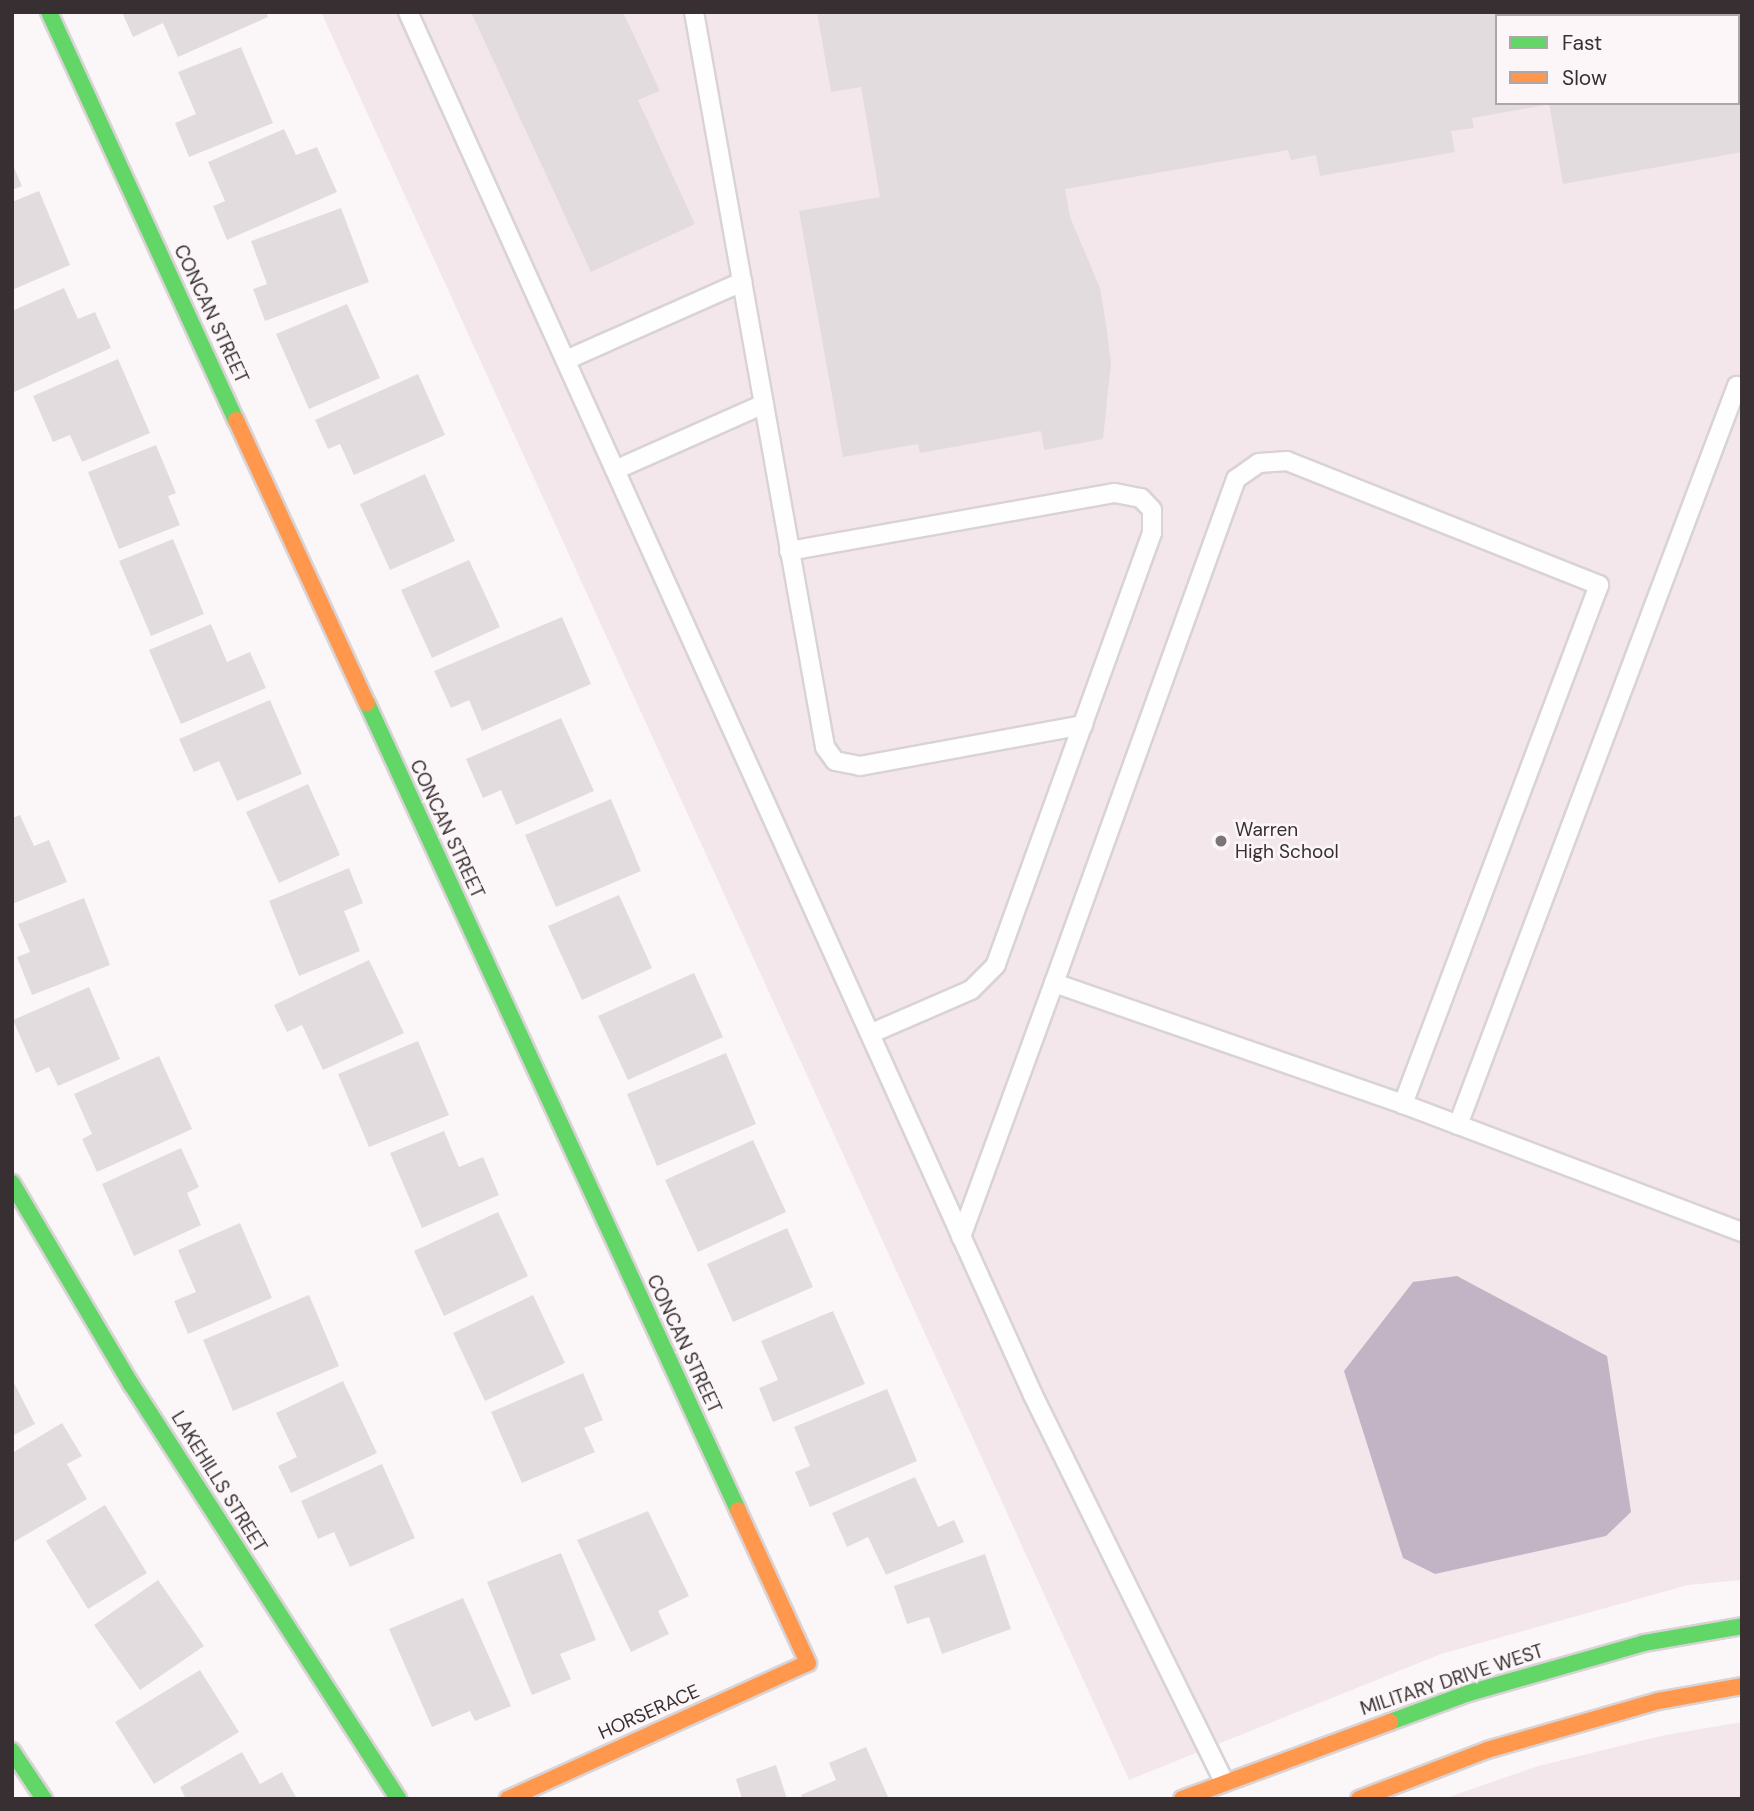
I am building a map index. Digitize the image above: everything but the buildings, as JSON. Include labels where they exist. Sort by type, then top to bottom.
[{"type":"street","name":"CONCAN STREET","points":[[49,12],[808,1663]]},
{"type":"street","name":"LAKEHILLS STREET","points":[[12,1183],[131,1384],[398,1799]]},
{"type":"street","name":"MILITARY DRIVE WEST","points":[[1182,1799],[1224,1781],[1469,1693],[1644,1643],[1742,1626]]},
{"type":"street","name":"HORSERACE","points":[[508,1799],[808,1663]]},
{"type":"street","points":[[1359,1799],[1487,1750],[1658,1701],[1742,1686]]},
{"type":"street","points":[[12,1751],[44,1799]]},
{"type":"lane","points":[[408,12],[1033,1395],[1224,1781]]},
{"type":"lane","points":[[694,12],[825,747],[835,761],[860,766],[1083,725]]},
{"type":"lane","points":[[566,360],[741,282]]},
{"type":"lane","points":[[1458,1125],[1737,386],[1742,388]]},
{"type":"lane","points":[[615,470],[764,404]]},
{"type":"lane","points":[[961,1237],[1236,479],[1259,463],[1287,461],[1599,585],[1403,1104]]},
{"type":"lane","points":[[789,551],[1115,493],[1140,498],[1152,510],[1152,533],[996,965],[971,990],[870,1034]]},
{"type":"lane","points":[[1054,982],[1403,1104],[1742,1232]]},
{"type":"shaded area","name":"Warren High School","points":[[321,12],[1742,12],[1742,1580],[1688,1585],[1441,1654],[1129,1780]]},
{"type":"shaded area","points":[[1457,1276],[1607,1356],[1631,1512],[1606,1536],[1435,1574],[1403,1558],[1344,1371],[1413,1282]]},
{"type":"shaded area","points":[[1742,1722],[1742,1799],[1443,1799],[1538,1766],[1665,1735]]},
{"type":"traffic: fast","points":[[49,12],[236,420]]},
{"type":"traffic: fast","points":[[367,703],[738,1510]]},
{"type":"traffic: fast","points":[[12,1183],[131,1384],[398,1799]]},
{"type":"traffic: fast","points":[[1390,1722],[1469,1693],[1644,1643],[1742,1626]]},
{"type":"traffic: fast","points":[[12,1751],[44,1799]]},
{"type":"traffic: slow","points":[[236,420],[367,703]]},
{"type":"traffic: slow","points":[[508,1799],[808,1663],[738,1510]]},
{"type":"traffic: slow","points":[[1359,1799],[1487,1750],[1658,1701],[1742,1686]]},
{"type":"traffic: slow","points":[[1182,1799],[1390,1722]]},
{"type":"place","name":"Warren High School","points":[[1221,841]]}]
